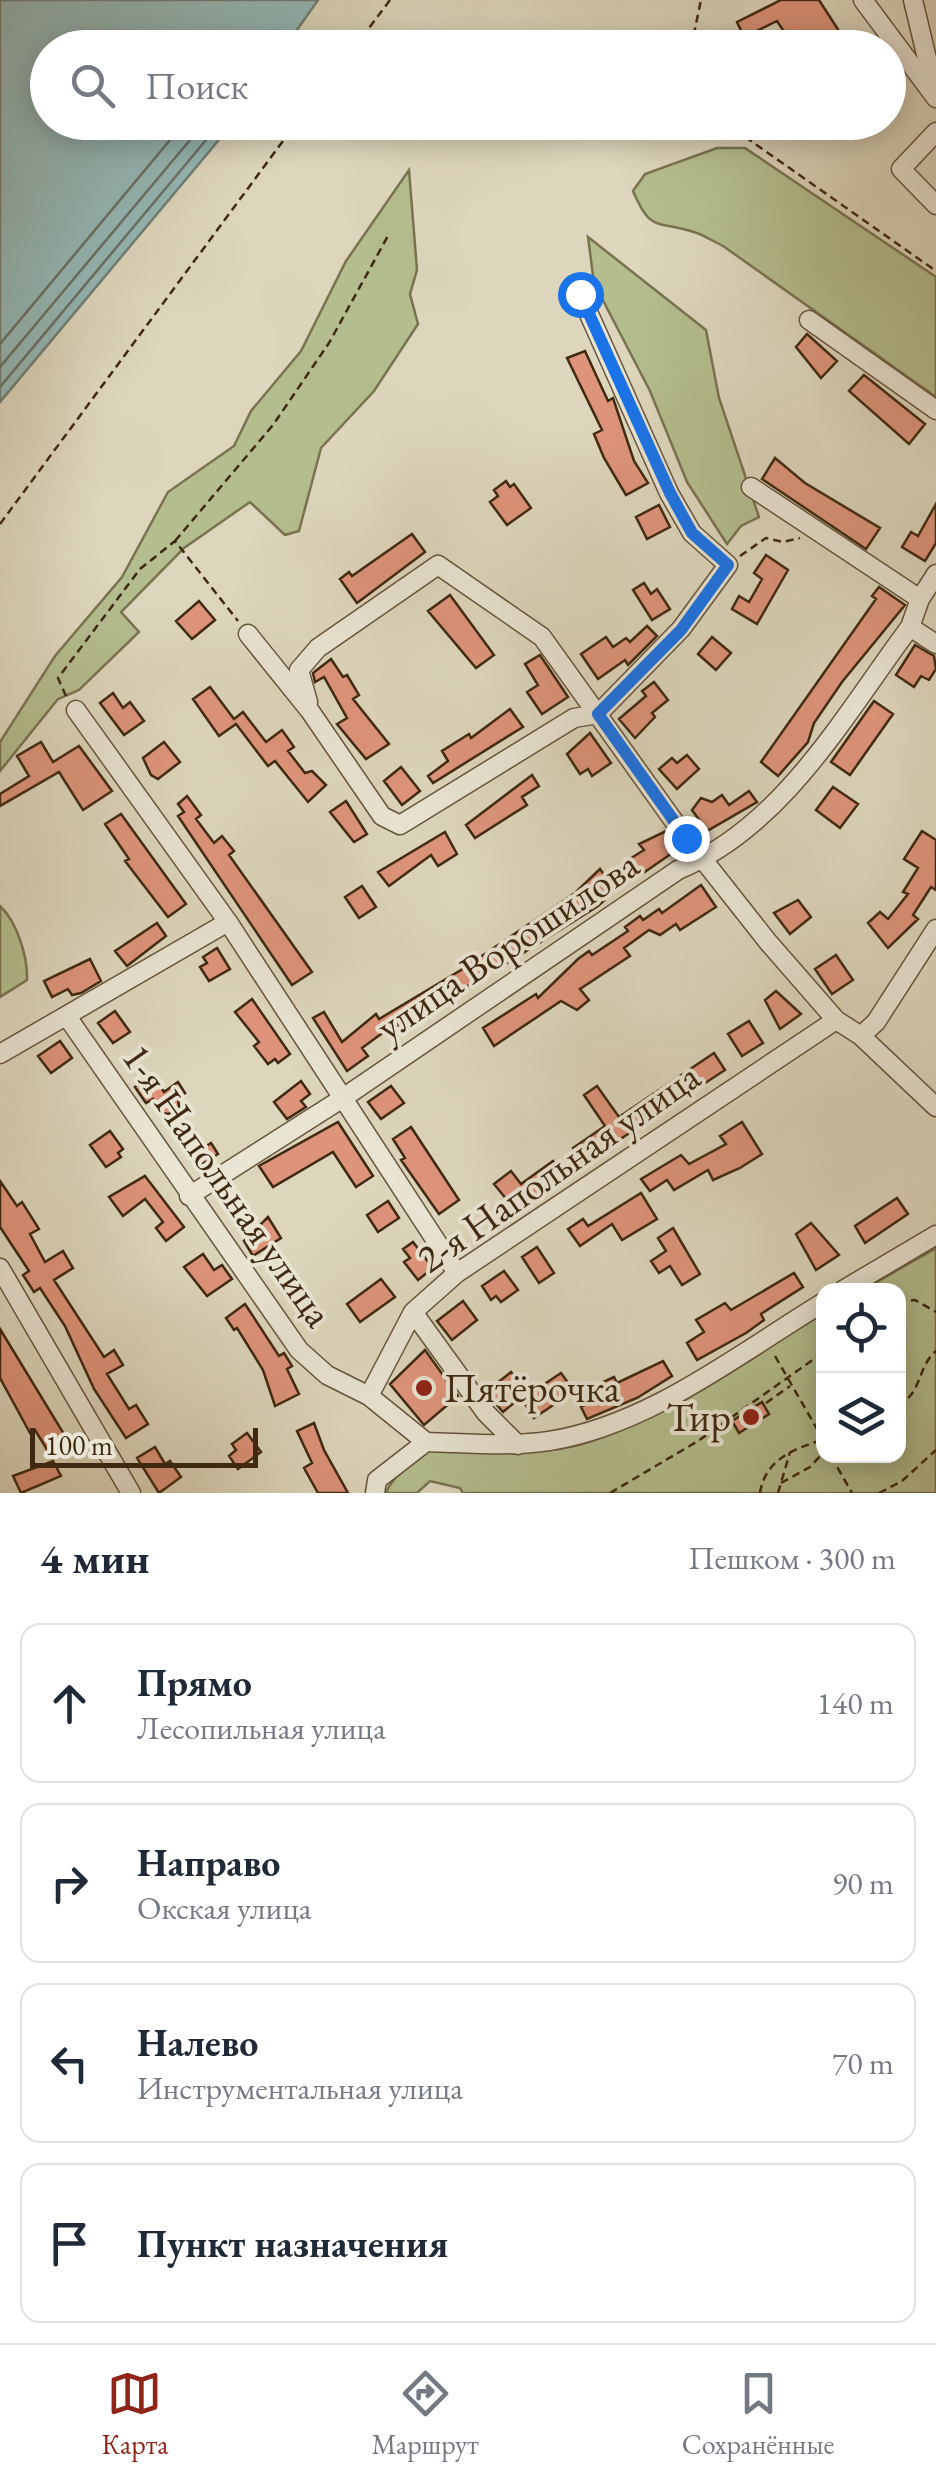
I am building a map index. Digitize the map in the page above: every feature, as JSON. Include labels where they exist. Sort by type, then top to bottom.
[{"type":"street","points":[[862,0],[885,30]]},
{"type":"street","points":[[913,0],[936,96]]},
{"type":"street","points":[[906,57],[936,96]]},
{"type":"street","points":[[936,132],[901,169],[936,205]]},
{"type":"street","points":[[248,634],[310,711],[382,816],[400,825],[574,718],[598,714],[681,630],[728,565],[692,533],[670,493],[580,294]]},
{"type":"street","points":[[808,320],[936,410]]},
{"type":"street","points":[[752,487],[920,599]]},
{"type":"street","points":[[310,711],[300,670],[318,648],[438,565],[542,637],[703,860],[836,1020],[861,1036],[936,1106]]},
{"type":"street","name":"улица Ворошилова","points":[[189,1196],[343,1098],[678,870],[703,860],[780,800],[910,627],[920,599],[936,574]]},
{"type":"street","points":[[910,627],[936,644]]},
{"type":"street","points":[[76,710],[228,922],[457,1273]]},
{"type":"street","points":[[0,1054],[228,922]]},
{"type":"street","points":[[861,1036],[876,1022],[936,929]]},
{"type":"street","name":"1-я Напольная улица","points":[[68,1018],[299,1350],[327,1375],[369,1396],[426,1442]]},
{"type":"street","name":"2-я Напольная улица","points":[[518,1445],[486,1413],[412,1312],[457,1273],[836,1020]]},
{"type":"street","points":[[855,1283],[936,1235]]},
{"type":"street","points":[[0,1268],[131,1493]]},
{"type":"street","points":[[375,1493],[376,1480],[426,1442],[518,1445],[554,1440],[640,1414],[816,1307]]},
{"type":"street","points":[[369,1396],[412,1312]]},
{"type":"path","points":[[368,30],[390,0]]},
{"type":"path","points":[[695,30],[701,0]]},
{"type":"path","points":[[0,524],[284,140]]},
{"type":"path","points":[[750,140],[936,271]]},
{"type":"path","points":[[76,710],[58,678],[140,569],[175,541],[284,408],[330,343],[389,234]]},
{"type":"path","points":[[728,565],[766,538],[783,542],[821,533]]},
{"type":"path","points":[[175,541],[248,634]]},
{"type":"path","points":[[906,1301],[915,1300],[936,1312]]},
{"type":"path","points":[[764,1338],[816,1428]]},
{"type":"path","points":[[906,1401],[913,1397],[926,1362],[936,1350]]},
{"type":"path","points":[[610,1493],[698,1441],[816,1357]]},
{"type":"path","points":[[766,1403],[792,1385]]},
{"type":"path","points":[[760,1493],[768,1469],[790,1452],[816,1443]]},
{"type":"path","points":[[879,1493],[902,1481],[936,1450]]},
{"type":"path","points":[[778,1493],[790,1452]]},
{"type":"path","points":[[781,1483],[816,1461]]},
{"type":"path","points":[[836,1463],[852,1493]]},
{"type":"green space","points":[[717,148],[745,148],[936,277],[936,397],[723,246],[698,233],[650,219],[633,191],[645,174]]},
{"type":"green space","points":[[409,170],[417,270],[410,294],[418,324],[374,391],[321,448],[299,531],[285,535],[250,502],[184,548],[121,612],[139,632],[79,690],[58,699],[0,771],[0,742],[55,656],[122,577],[168,492],[234,446],[251,411],[301,351],[346,261]]},
{"type":"green space","points":[[588,237],[706,330],[719,398],[759,517],[741,526],[727,544],[687,482],[650,391],[594,283]]},
{"type":"green space","points":[[0,906],[20,940],[27,980],[0,997]]},
{"type":"green space","points":[[936,1248],[936,1493],[463,1493],[460,1488],[430,1481],[417,1493],[386,1493],[404,1469],[429,1451],[559,1449],[624,1429],[694,1393],[816,1318],[816,1463],[906,1463],[906,1283],[875,1283]]},
{"type":"water","points":[[0,0],[318,0],[297,30],[30,30],[30,140],[219,140],[0,402]]},
{"type":"building","points":[[781,0],[819,0],[838,30],[783,30],[777,21],[758,30],[741,30],[737,22]]},
{"type":"building","points":[[807,334],[837,361],[821,378],[796,347]]},
{"type":"building","points":[[585,351],[608,401],[613,398],[634,461],[648,483],[626,495],[604,458],[594,434],[602,430],[567,358]]},
{"type":"building","points":[[864,375],[925,424],[909,444],[849,391]]},
{"type":"building","points":[[775,458],[805,483],[880,528],[866,549],[762,479]]},
{"type":"building","points":[[506,481],[510,487],[514,484],[531,508],[507,525],[490,502],[498,496],[494,490]]},
{"type":"building","points":[[936,504],[936,543],[925,561],[902,547],[911,532],[918,536]]},
{"type":"building","points":[[659,505],[670,527],[647,539],[636,517]]},
{"type":"building","points":[[412,534],[425,552],[357,603],[340,579],[349,572],[352,576]]},
{"type":"building","points":[[766,555],[788,570],[757,624],[732,609],[739,596],[749,602],[762,579],[754,573]]},
{"type":"building","points":[[644,583],[651,594],[657,589],[670,609],[652,620],[633,590]]},
{"type":"building","points":[[879,587],[905,605],[842,682],[814,723],[808,742],[778,776],[761,762],[876,599],[872,596]]},
{"type":"building","points":[[450,595],[494,655],[476,668],[428,611]]},
{"type":"building","points":[[199,601],[215,620],[192,639],[176,621]]},
{"type":"building","points":[[647,626],[657,636],[628,665],[625,660],[598,679],[581,654],[606,637],[613,647],[626,638],[630,642]]},
{"type":"building","points":[[712,637],[731,653],[716,670],[698,654]]},
{"type":"building","points":[[915,645],[934,656],[936,669],[929,680],[921,676],[914,687],[896,675]]},
{"type":"building","points":[[540,655],[568,697],[542,714],[527,692],[538,685],[525,664]]},
{"type":"building","points":[[331,659],[359,695],[353,699],[389,744],[366,759],[337,724],[347,718],[324,677],[315,682],[313,673]]},
{"type":"building","points":[[654,682],[668,700],[652,713],[655,717],[635,738],[619,719],[646,696],[642,691]]},
{"type":"building","points":[[210,687],[234,719],[243,712],[266,742],[282,730],[294,747],[288,751],[305,773],[312,771],[326,785],[308,802],[275,761],[268,766],[236,724],[219,736],[193,699]]},
{"type":"building","points":[[113,693],[123,708],[130,702],[144,721],[124,735],[100,703]]},
{"type":"building","points":[[874,701],[893,714],[850,775],[831,762]]},
{"type":"building","points":[[510,709],[523,727],[433,783],[428,776],[448,761],[442,751],[469,734],[471,738]]},
{"type":"building","points":[[590,733],[611,763],[592,776],[588,769],[580,774],[567,754]]},
{"type":"building","points":[[41,742],[53,762],[79,746],[112,791],[83,810],[59,772],[0,806],[0,794],[29,776],[17,756]]},
{"type":"building","points":[[164,742],[180,762],[158,779],[151,775],[143,758]]},
{"type":"building","points":[[687,755],[699,769],[677,789],[659,769],[672,758],[677,763]]},
{"type":"building","points":[[401,767],[420,791],[402,805],[384,781]]},
{"type":"building","points":[[532,775],[539,786],[522,797],[527,805],[475,838],[466,825]]},
{"type":"building","points":[[833,787],[858,804],[840,828],[816,810]]},
{"type":"building","points":[[749,791],[757,802],[707,831],[692,810],[701,798],[712,802],[722,795],[729,805]]},
{"type":"building","points":[[187,796],[201,815],[196,819],[214,843],[222,836],[234,851],[229,855],[312,972],[292,985],[178,816],[184,812],[178,804]]},
{"type":"building","points":[[346,801],[367,834],[354,842],[330,812]]},
{"type":"building","points":[[121,814],[186,904],[168,917],[125,861],[129,859],[105,824]]},
{"type":"building","points":[[666,831],[678,849],[639,876],[628,860],[644,850],[639,844]]},
{"type":"building","points":[[922,831],[936,840],[936,890],[931,887],[913,915],[918,919],[888,948],[868,923],[880,912],[888,919],[908,894],[903,892],[918,868],[904,859]]},
{"type":"building","points":[[445,832],[457,854],[438,866],[431,855],[389,886],[378,872]]},
{"type":"building","points":[[600,869],[611,884],[606,887],[611,894],[598,906],[504,965],[502,961],[402,1033],[396,1023],[362,1048],[368,1056],[347,1071],[313,1018],[324,1012],[342,1042],[376,1014],[379,1019],[461,970],[575,893]]},
{"type":"building","points":[[701,885],[716,907],[680,930],[676,924],[660,935],[649,930],[624,948],[630,956],[580,989],[589,1000],[577,1010],[561,1001],[494,1046],[483,1028],[536,994],[538,998],[578,959],[589,951],[592,955],[628,931],[625,927],[640,916],[643,920],[659,909],[662,913]]},
{"type":"building","points":[[362,886],[376,907],[359,918],[345,897]]},
{"type":"building","points":[[798,900],[811,917],[790,934],[774,913]]},
{"type":"building","points":[[157,923],[166,936],[127,966],[115,951]]},
{"type":"building","points":[[217,948],[230,969],[209,981],[200,967],[207,963],[203,957]]},
{"type":"building","points":[[836,955],[853,980],[832,994],[815,969]]},
{"type":"building","points":[[90,959],[101,981],[81,993],[72,995],[68,989],[52,997],[44,981]]},
{"type":"building","points":[[776,991],[801,1014],[780,1029],[765,1000]]},
{"type":"building","points":[[252,999],[290,1054],[278,1063],[275,1059],[268,1064],[254,1046],[259,1042],[235,1012]]},
{"type":"building","points":[[115,1011],[130,1032],[113,1043],[98,1023]]},
{"type":"building","points":[[749,1021],[763,1043],[742,1056],[728,1034]]},
{"type":"building","points":[[60,1041],[72,1058],[51,1073],[38,1056]]},
{"type":"building","points":[[714,1053],[725,1070],[584,1163],[573,1148],[605,1126],[584,1095],[597,1086],[619,1117]]},
{"type":"building","points":[[153,1075],[164,1092],[178,1082],[185,1093],[178,1097],[179,1107],[169,1114],[162,1113],[153,1099],[146,1103],[135,1087]]},
{"type":"building","points":[[301,1081],[310,1094],[301,1101],[306,1107],[287,1119],[274,1102]]},
{"type":"building","points":[[391,1086],[404,1103],[381,1119],[368,1102]]},
{"type":"building","points":[[338,1122],[373,1176],[356,1187],[333,1152],[273,1187],[259,1166]]},
{"type":"building","points":[[742,1122],[762,1154],[740,1168],[713,1180],[708,1170],[674,1190],[667,1180],[650,1191],[641,1179],[681,1155],[689,1164],[726,1144],[720,1136]]},
{"type":"building","points":[[411,1127],[459,1200],[439,1214],[401,1160],[405,1158],[393,1139]]},
{"type":"building","points":[[110,1131],[123,1149],[118,1153],[121,1157],[106,1167],[90,1145]]},
{"type":"building","points":[[195,1131],[205,1147],[211,1143],[218,1154],[198,1167],[181,1141]]},
{"type":"building","points":[[553,1161],[564,1176],[516,1211],[494,1184],[511,1171],[521,1184]]},
{"type":"building","points":[[145,1176],[184,1227],[166,1241],[156,1228],[163,1222],[145,1199],[123,1216],[109,1197]]},
{"type":"building","points":[[0,1181],[17,1206],[22,1202],[39,1229],[30,1234],[45,1262],[63,1251],[73,1268],[54,1280],[104,1357],[114,1350],[123,1365],[107,1374],[129,1409],[136,1405],[148,1424],[126,1438],[94,1389],[65,1326],[40,1288],[34,1292],[23,1275],[29,1271],[0,1227]]},
{"type":"building","points":[[641,1193],[657,1219],[622,1240],[612,1224],[580,1246],[568,1229],[583,1219],[588,1226]]},
{"type":"building","points":[[897,1198],[908,1214],[865,1243],[855,1226]]},
{"type":"building","points":[[388,1201],[399,1218],[378,1232],[367,1215]]},
{"type":"building","points":[[268,1217],[281,1238],[253,1256],[244,1241]]},
{"type":"building","points":[[811,1223],[839,1255],[816,1270],[796,1234]]},
{"type":"building","points":[[673,1228],[700,1274],[682,1285],[670,1266],[659,1273],[651,1261],[666,1251],[658,1238]]},
{"type":"building","points":[[413,1242],[433,1268],[418,1280],[404,1262],[410,1258],[403,1249]]},
{"type":"building","points":[[537,1247],[554,1273],[539,1283],[522,1257]]},
{"type":"building","points":[[203,1254],[214,1270],[222,1265],[232,1279],[207,1296],[184,1267]]},
{"type":"building","points":[[504,1271],[518,1290],[501,1302],[496,1296],[491,1300],[482,1286]]},
{"type":"building","points":[[794,1273],[803,1287],[761,1314],[764,1320],[746,1333],[697,1360],[687,1343],[704,1332],[696,1320],[725,1303],[731,1310]]},
{"type":"building","points":[[381,1279],[395,1297],[360,1322],[347,1304]]},
{"type":"building","points":[[463,1301],[477,1320],[452,1340],[437,1321]]},
{"type":"building","points":[[245,1304],[279,1356],[284,1353],[292,1366],[287,1369],[299,1394],[275,1406],[263,1370],[237,1328],[234,1330],[226,1318]]},
{"type":"building","points":[[0,1329],[70,1444],[51,1456],[35,1430],[30,1433],[0,1378]]},
{"type":"building","name":"Пятёрочка","points":[[425,1350],[458,1396],[424,1425],[390,1384]]},
{"type":"building","points":[[663,1361],[672,1376],[637,1398],[587,1419],[581,1407],[609,1393],[603,1382],[614,1377],[617,1383]]},
{"type":"building","points":[[511,1372],[527,1392],[503,1412],[486,1392]]},
{"type":"building","points":[[561,1373],[574,1391],[534,1418],[522,1399]]},
{"type":"building","name":"Тир","points":[[762,1402],[769,1414],[739,1433],[732,1421]]},
{"type":"building","points":[[314,1423],[348,1493],[318,1493],[304,1468],[312,1463],[297,1431]]},
{"type":"building","points":[[247,1433],[261,1452],[238,1469],[229,1456],[236,1450],[232,1444]]},
{"type":"building","points":[[155,1447],[165,1464],[170,1461],[181,1477],[159,1493],[137,1458]]},
{"type":"building","points":[[53,1461],[61,1476],[21,1493],[13,1476]]},
{"type":"place","name":"Пятёрочка","points":[[424,1388]]},
{"type":"place","name":"Тир","points":[[751,1417]]},
{"type":"route","points":[[580,294],[630,396],[670,493],[692,533],[728,565],[681,630],[598,714],[686,838]]}]
